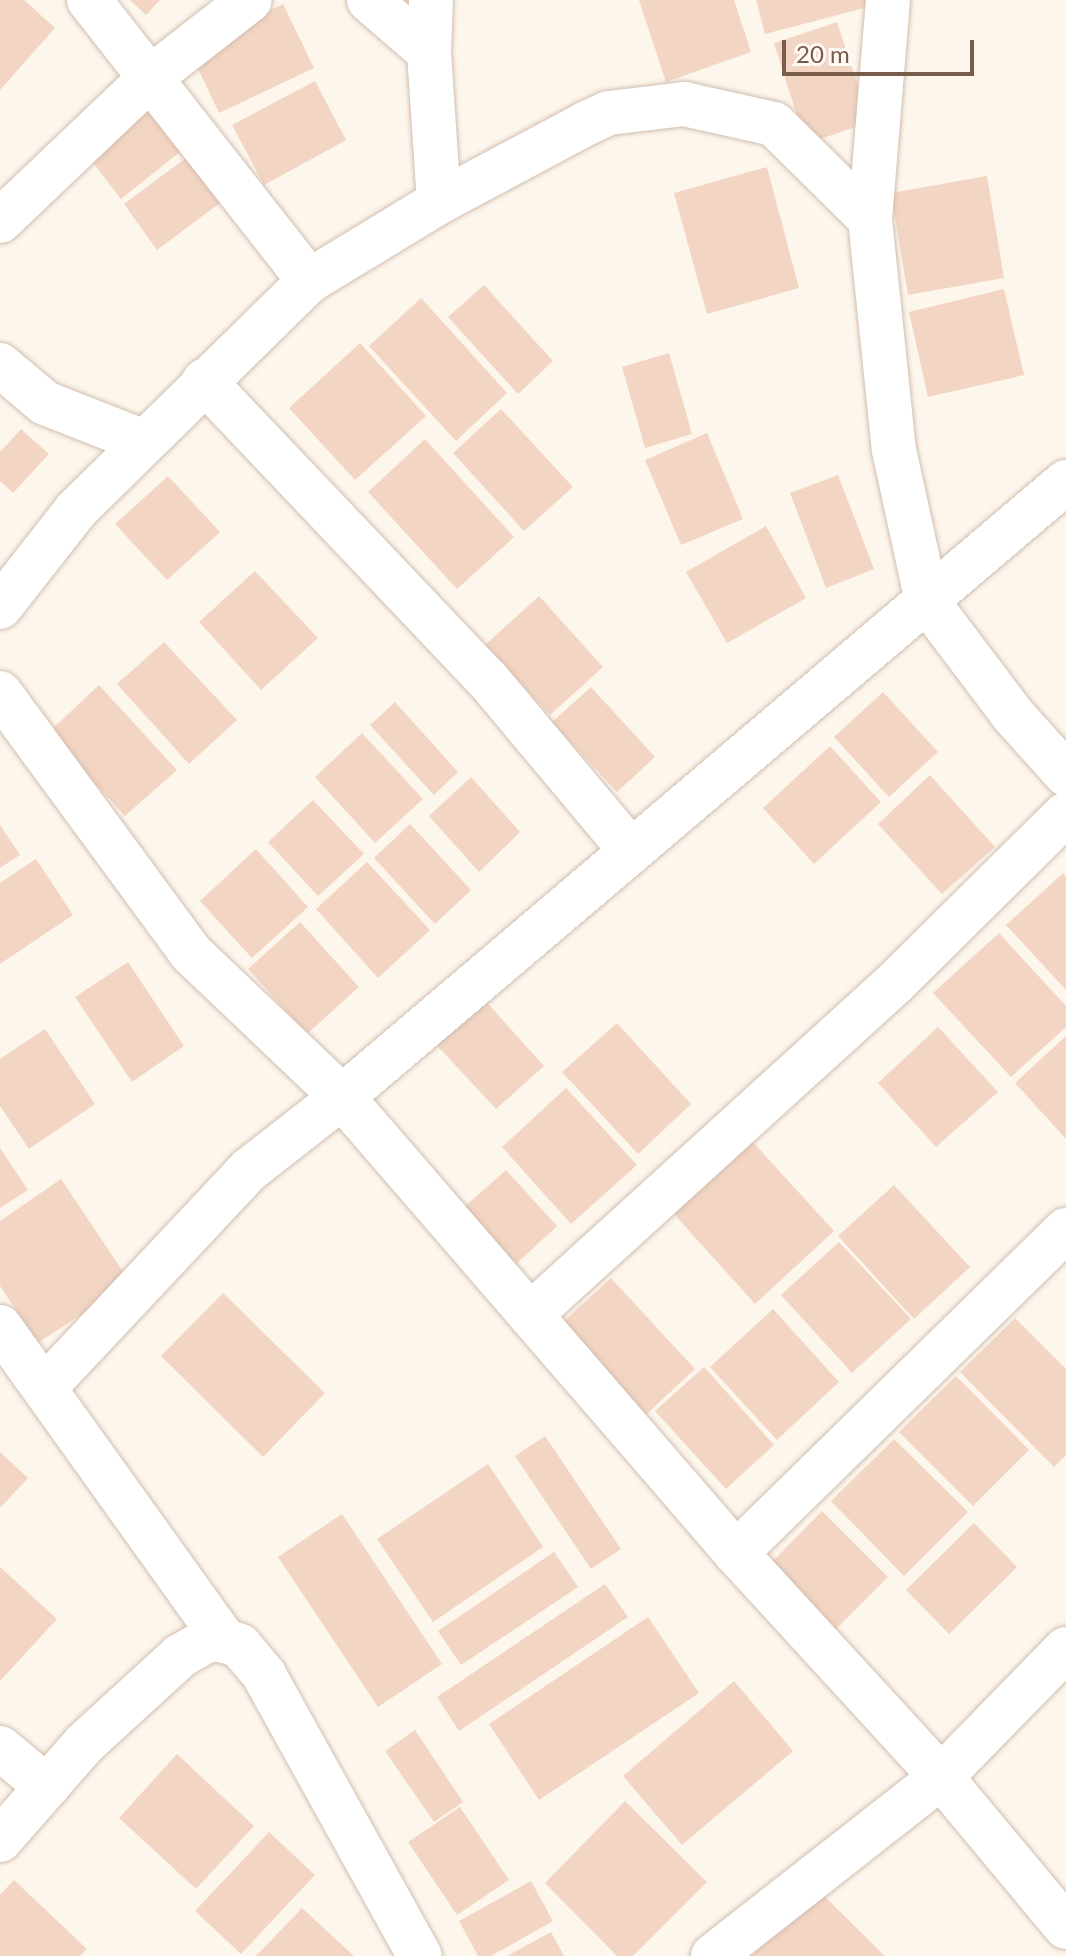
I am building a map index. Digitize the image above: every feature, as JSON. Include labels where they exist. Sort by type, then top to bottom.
[{"type":"street","points":[[89,0],[309,281]]},
{"type":"street","points":[[0,221],[151,77],[250,0]]},
{"type":"street","points":[[369,0],[429,52]]},
{"type":"street","points":[[431,0],[429,52],[439,202]]},
{"type":"street","points":[[888,0],[870,219],[894,450],[927,601],[1012,714],[1066,774]]},
{"type":"street","points":[[0,607],[76,510],[142,441],[309,281],[439,202],[609,113],[684,104],[774,124],[870,219]]},
{"type":"street","points":[[0,365],[45,403],[142,441]]},
{"type":"street","points":[[204,381],[488,680],[631,851]]},
{"type":"street","points":[[45,1387],[250,1169],[342,1097],[1066,482]]},
{"type":"street","points":[[0,693],[191,953],[342,1097],[736,1553],[941,1777],[1066,1927]]},
{"type":"street","points":[[530,1315],[895,983],[1066,814]]},
{"type":"street","points":[[736,1553],[1066,1230]]},
{"type":"street","points":[[0,1327],[225,1641]]},
{"type":"street","points":[[0,1840],[84,1744],[180,1656],[210,1639],[225,1641],[240,1646],[264,1675],[420,1956]]},
{"type":"street","points":[[713,1956],[941,1777],[1066,1649]]},
{"type":"street","points":[[0,1748],[47,1787]]},
{"type":"building","points":[[0,0],[24,0],[55,28],[0,90]]},
{"type":"building","points":[[130,0],[160,0],[146,15]]},
{"type":"building","points":[[639,0],[734,0],[751,52],[666,82]]},
{"type":"building","points":[[756,0],[871,0],[872,6],[765,34]]},
{"type":"building","points":[[283,4],[314,68],[219,113],[189,49]]},
{"type":"building","points":[[837,22],[870,122],[806,144],[774,43]]},
{"type":"building","points":[[315,81],[346,140],[264,185],[232,125]]},
{"type":"building","points":[[158,104],[190,144],[121,199],[90,159]]},
{"type":"building","points":[[190,155],[224,200],[157,250],[124,204]]},
{"type":"building","points":[[767,167],[799,288],[707,314],[674,193]]},
{"type":"building","points":[[987,176],[1004,278],[908,295],[891,193]]},
{"type":"building","points":[[484,285],[553,361],[518,394],[448,317]]},
{"type":"building","points":[[1004,289],[1024,375],[928,397],[909,312]]},
{"type":"building","points":[[421,298],[507,393],[456,441],[369,346]]},
{"type":"building","points":[[360,343],[426,416],[355,480],[289,408]]},
{"type":"building","points":[[669,353],[692,434],[645,448],[622,367]]},
{"type":"building","points":[[501,409],[573,487],[524,531],[453,453]]},
{"type":"building","points":[[21,429],[49,454],[13,493],[0,481],[0,452]]},
{"type":"building","points":[[707,433],[743,519],[681,545],[645,460]]},
{"type":"building","points":[[425,439],[514,537],[457,589],[368,492]]},
{"type":"building","points":[[838,475],[874,569],[826,588],[790,493]]},
{"type":"building","points":[[168,476],[220,532],[167,580],[115,524]]},
{"type":"building","points":[[766,526],[806,598],[727,643],[686,572]]},
{"type":"building","points":[[255,571],[318,638],[261,690],[199,622]]},
{"type":"building","points":[[539,596],[603,667],[550,715],[485,645]]},
{"type":"building","points":[[164,642],[237,720],[189,764],[117,684]]},
{"type":"building","points":[[99,685],[177,770],[125,816],[48,733]]},
{"type":"building","points":[[591,687],[655,757],[617,792],[552,722]]},
{"type":"building","points":[[883,692],[938,752],[889,797],[834,737]]},
{"type":"building","points":[[395,702],[458,772],[434,795],[370,725]]},
{"type":"building","points":[[362,733],[423,799],[375,843],[315,777]]},
{"type":"building","points":[[830,746],[881,802],[814,864],[763,808]]},
{"type":"building","points":[[930,775],[995,847],[942,894],[878,824]]},
{"type":"building","points":[[471,777],[520,832],[479,872],[429,816]]},
{"type":"building","points":[[313,800],[364,854],[318,896],[268,842]]},
{"type":"building","points":[[410,824],[471,890],[435,924],[374,858]]},
{"type":"building","points":[[0,825],[20,855],[0,868]]},
{"type":"building","points":[[256,849],[308,907],[252,958],[200,901]]},
{"type":"building","points":[[36,859],[73,915],[0,964],[0,883]]},
{"type":"building","points":[[367,862],[430,930],[378,978],[316,909]]},
{"type":"building","points":[[1063,873],[1066,877],[1066,990],[1006,925]]},
{"type":"building","points":[[300,922],[359,987],[307,1034],[248,969]]},
{"type":"building","points":[[999,933],[1066,1006],[1066,1027],[1011,1077],[933,993]]},
{"type":"building","points":[[128,962],[184,1046],[132,1082],[75,997]]},
{"type":"building","points":[[480,995],[544,1066],[496,1109],[431,1039]]},
{"type":"building","points":[[617,1023],[691,1104],[638,1154],[562,1072]]},
{"type":"building","points":[[938,1027],[998,1092],[936,1147],[878,1083]]},
{"type":"building","points":[[45,1029],[95,1104],[29,1149],[0,1106],[0,1059]]},
{"type":"building","points":[[1066,1036],[1066,1139],[1015,1083]]},
{"type":"building","points":[[566,1088],[637,1165],[571,1224],[502,1147]]},
{"type":"building","points":[[753,1142],[834,1231],[755,1304],[674,1214]]},
{"type":"building","points":[[0,1148],[28,1190],[0,1208]]},
{"type":"building","points":[[506,1170],[557,1226],[513,1267],[461,1210]]},
{"type":"building","points":[[61,1179],[130,1282],[38,1343],[0,1286],[0,1221]]},
{"type":"building","points":[[894,1185],[970,1267],[914,1319],[838,1236]]},
{"type":"building","points":[[839,1242],[911,1319],[852,1373],[781,1295]]},
{"type":"building","points":[[611,1278],[695,1369],[635,1425],[552,1332]]},
{"type":"building","points":[[223,1293],[325,1393],[263,1457],[161,1356]]},
{"type":"building","points":[[773,1309],[839,1382],[777,1440],[710,1367]]},
{"type":"building","points":[[1015,1318],[1066,1369],[1066,1455],[1054,1467],[960,1372]]},
{"type":"building","points":[[704,1367],[774,1445],[726,1489],[655,1411]]},
{"type":"building","points":[[956,1376],[1029,1450],[973,1506],[899,1432]]},
{"type":"building","points":[[545,1436],[621,1549],[591,1569],[515,1456]]},
{"type":"building","points":[[894,1439],[968,1512],[904,1576],[831,1501]]},
{"type":"building","points":[[0,1452],[28,1478],[0,1508]]},
{"type":"building","points":[[488,1464],[543,1547],[433,1622],[377,1539]]},
{"type":"building","points":[[822,1511],[888,1577],[824,1641],[759,1575]]},
{"type":"building","points":[[342,1514],[442,1664],[378,1707],[278,1557]]},
{"type":"building","points":[[974,1523],[1017,1567],[949,1634],[906,1590]]},
{"type":"building","points":[[554,1552],[578,1587],[461,1665],[438,1631]]},
{"type":"building","points":[[0,1567],[57,1619],[0,1681]]},
{"type":"building","points":[[605,1584],[628,1617],[459,1731],[437,1697]]},
{"type":"building","points":[[648,1617],[699,1693],[539,1800],[489,1724]]},
{"type":"building","points":[[734,1681],[793,1751],[682,1845],[623,1776]]},
{"type":"building","points":[[415,1730],[463,1802],[434,1822],[385,1751]]},
{"type":"building","points":[[177,1754],[254,1826],[196,1889],[119,1818]]},
{"type":"building","points":[[625,1801],[707,1882],[633,1956],[617,1956],[545,1883]]},
{"type":"building","points":[[460,1807],[509,1880],[457,1915],[408,1842]]},
{"type":"building","points":[[269,1832],[315,1875],[241,1954],[195,1911]]},
{"type":"building","points":[[14,1880],[87,1949],[80,1956],[0,1956],[0,1895]]},
{"type":"building","points":[[531,1881],[553,1921],[491,1956],[478,1956],[459,1921]]},
{"type":"building","points":[[817,1889],[885,1956],[752,1956]]},
{"type":"building","points":[[302,1908],[354,1956],[256,1956]]},
{"type":"building","points":[[551,1932],[564,1956],[507,1956]]}]
